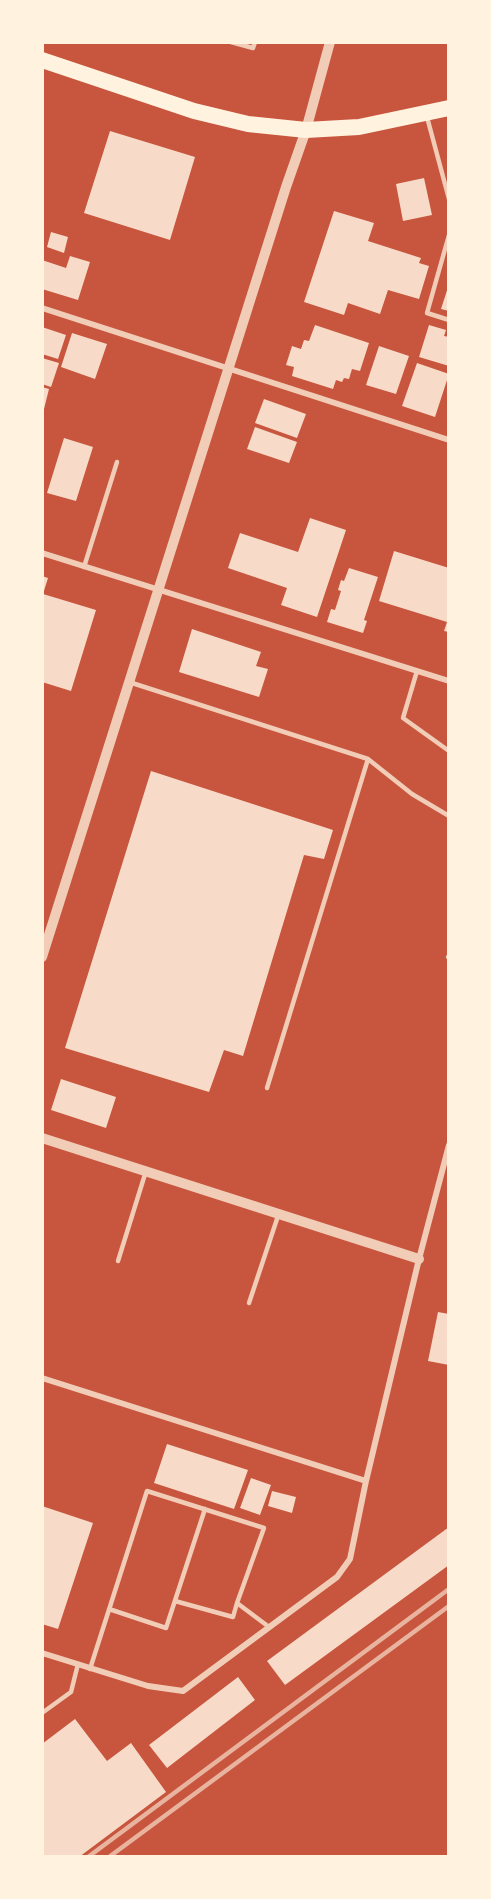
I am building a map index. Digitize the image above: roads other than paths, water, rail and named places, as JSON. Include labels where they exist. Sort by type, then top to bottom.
[{"type":"highway","points":[[42,60],[194,111],[248,124],[306,130],[358,127],[449,108]]},
{"type":"street","points":[[42,957],[306,130],[330,42]]},
{"type":"street","points":[[42,308],[449,440]]},
{"type":"street","points":[[42,553],[449,681]]},
{"type":"street","points":[[42,1138],[419,1259]]},
{"type":"street","points":[[42,1653],[148,1686],[183,1690],[337,1577],[350,1559],[366,1481],[419,1259],[449,1145]]},
{"type":"street","points":[[42,1378],[366,1481]]},
{"type":"lane","points":[[231,42],[253,48],[255,42]]},
{"type":"lane","points":[[426,113],[449,199]]},
{"type":"lane","points":[[449,235],[426,313],[449,320]]},
{"type":"lane","points":[[84,567],[117,462]]},
{"type":"lane","points":[[417,671],[403,718],[449,751]]},
{"type":"lane","points":[[129,682],[368,759],[412,794],[449,816]]},
{"type":"lane","points":[[267,1088],[368,759]]},
{"type":"lane","points":[[118,1262],[146,1172]]},
{"type":"lane","points":[[249,1303],[279,1213]]},
{"type":"lane","points":[[90,1668],[147,1491],[264,1528],[233,1617],[175,1601]]},
{"type":"lane","points":[[109,1609],[166,1628],[205,1509]]},
{"type":"lane","points":[[237,1604],[269,1627]]},
{"type":"lane","points":[[42,1713],[71,1692],[78,1664]]},
{"type":"railway","points":[[88,1857],[449,1589]]},
{"type":"railway","points":[[109,1857],[449,1606]]}]
